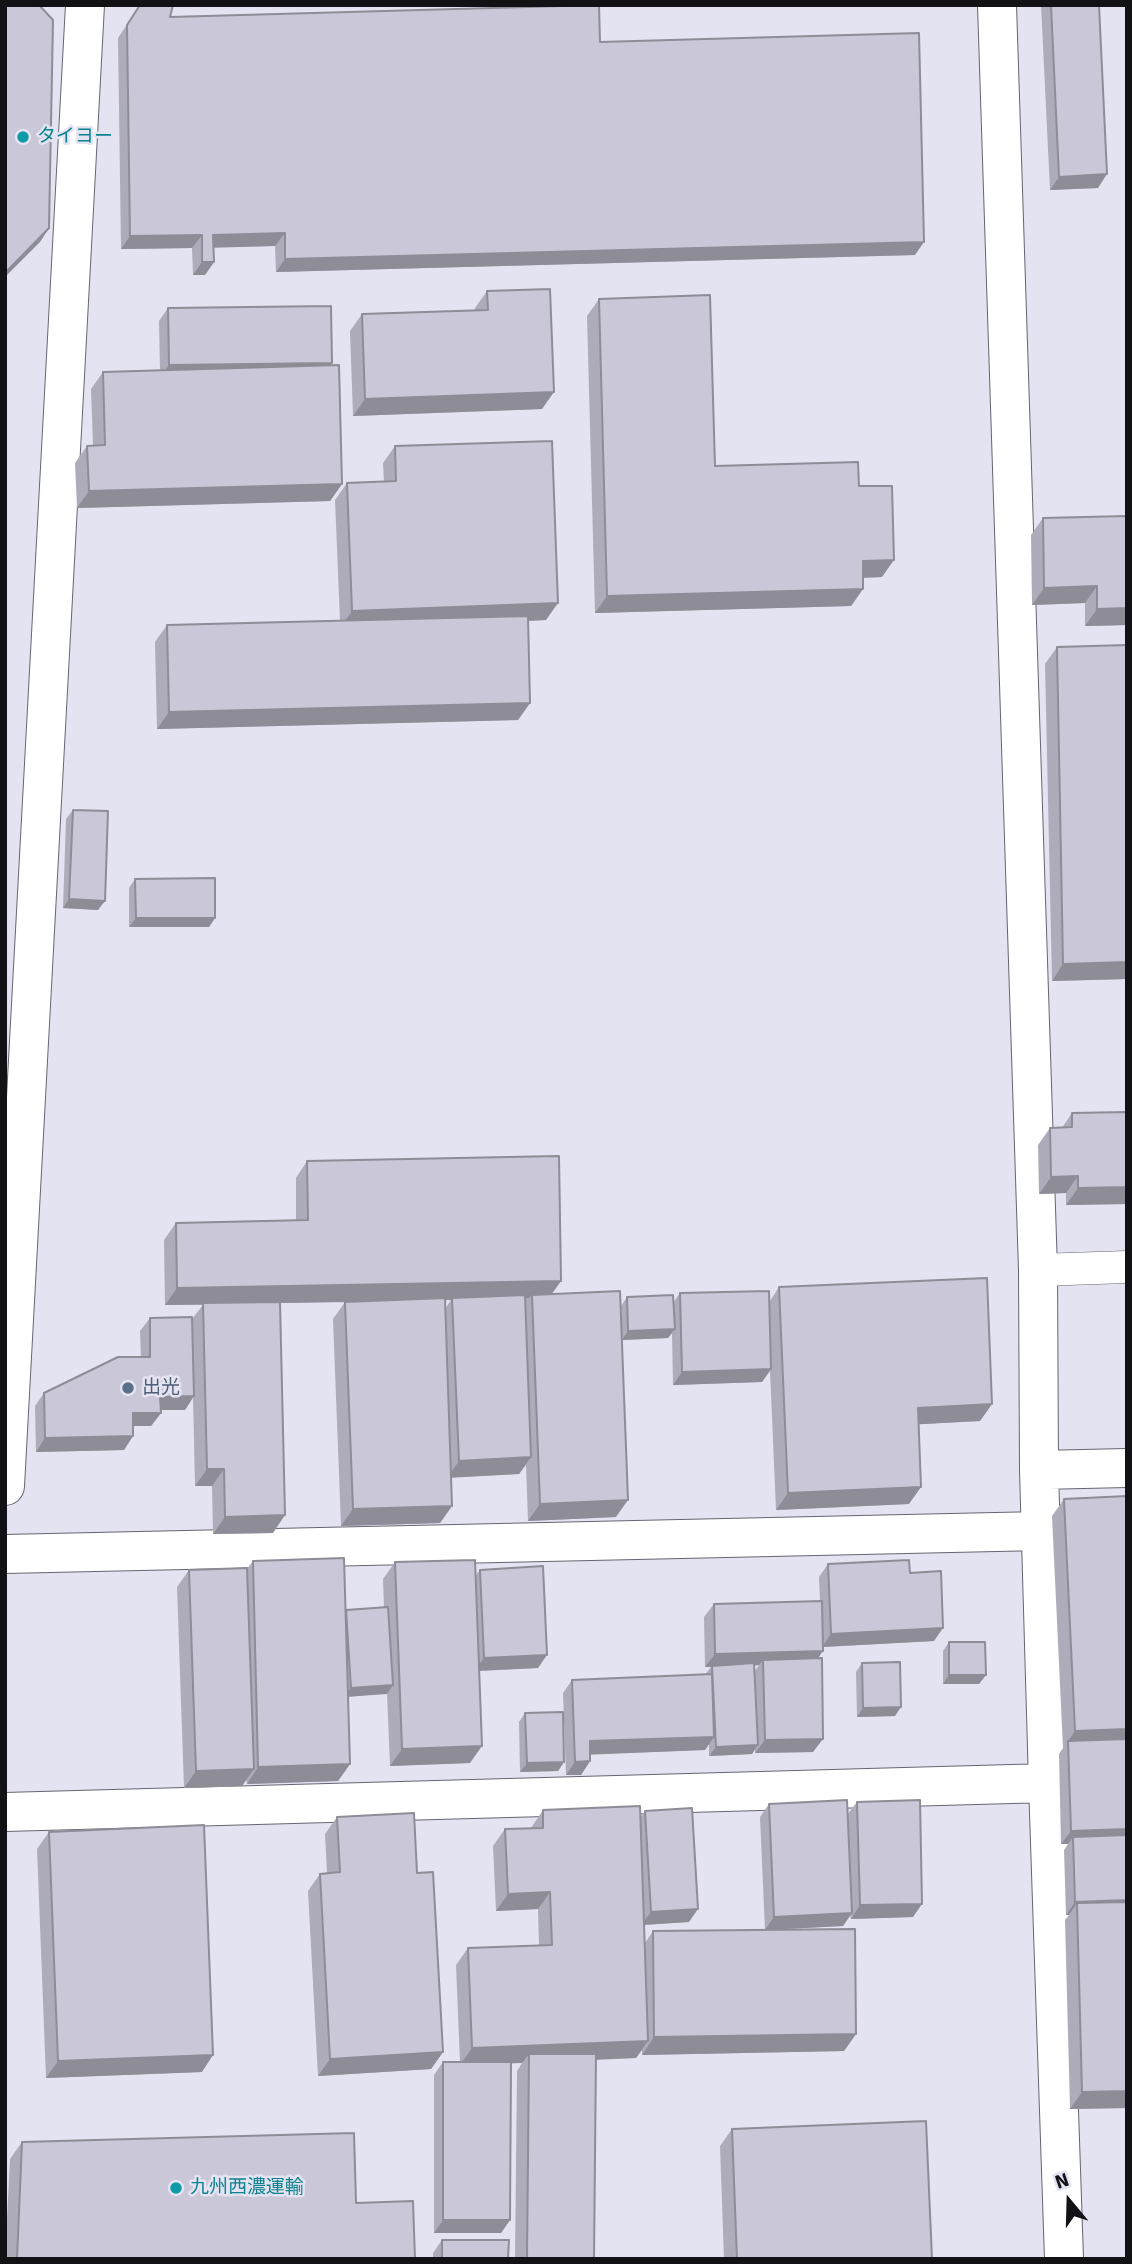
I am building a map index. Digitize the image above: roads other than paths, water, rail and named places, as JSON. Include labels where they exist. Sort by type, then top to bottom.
[{"type":"street","points":[[5,1486],[85,5]]},
{"type":"street","points":[[997,5],[1038,1270],[1041,1531],[1064,2259]]},
{"type":"street","points":[[1038,1270],[1127,1267]]},
{"type":"street","points":[[1040,1470],[1127,1468]]},
{"type":"street","points":[[5,1554],[1041,1531]]},
{"type":"street","points":[[5,1812],[1048,1783]]},
{"type":"place","name":"タイヨー","points":[[23,137]]},
{"type":"place","name":"出光","points":[[128,1388]]},
{"type":"place","name":"九州西濃運輸","points":[[176,2188]]}]
